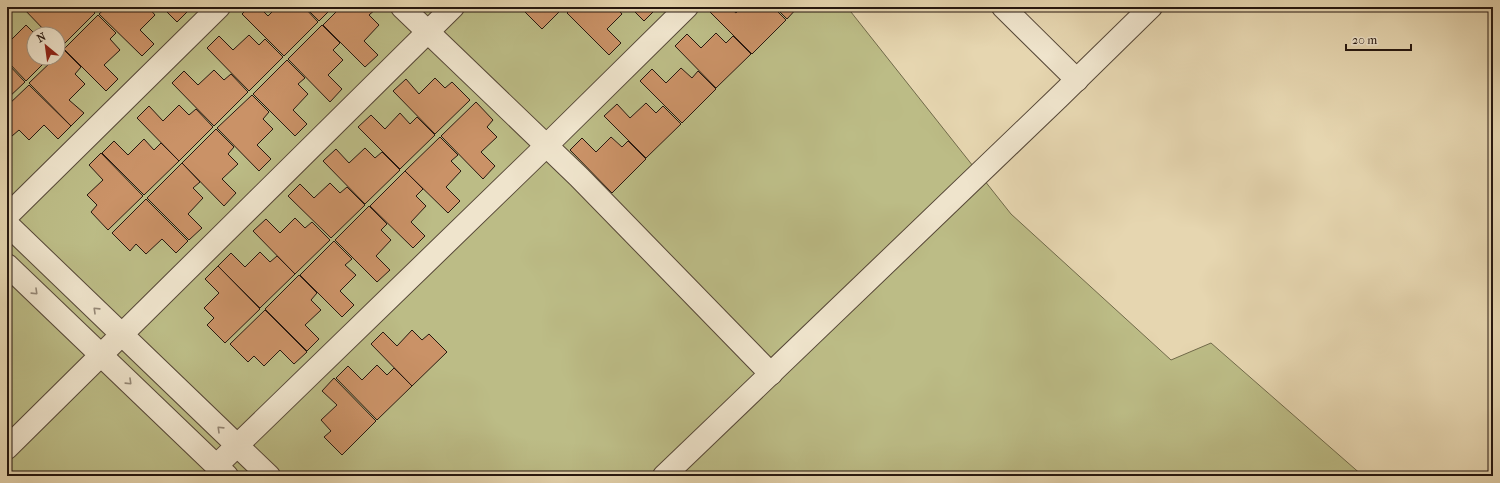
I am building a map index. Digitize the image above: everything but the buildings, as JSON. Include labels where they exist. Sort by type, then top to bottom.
[{"type":"street","points":[[7,216],[219,7]]},
{"type":"street","points":[[402,7],[546,146],[771,374]]},
{"type":"street","points":[[7,448],[453,7]]},
{"type":"street","points":[[7,265],[221,471],[236,445],[546,146],[687,7]]},
{"type":"street","points":[[1003,7],[1077,80]]},
{"type":"street","points":[[664,476],[1077,80],[1151,7]]},
{"type":"street","points":[[7,224],[268,476]]},
{"type":"green space","points":[[7,7],[847,7],[1011,214],[1171,360],[1211,343],[1363,476],[7,476]]}]
